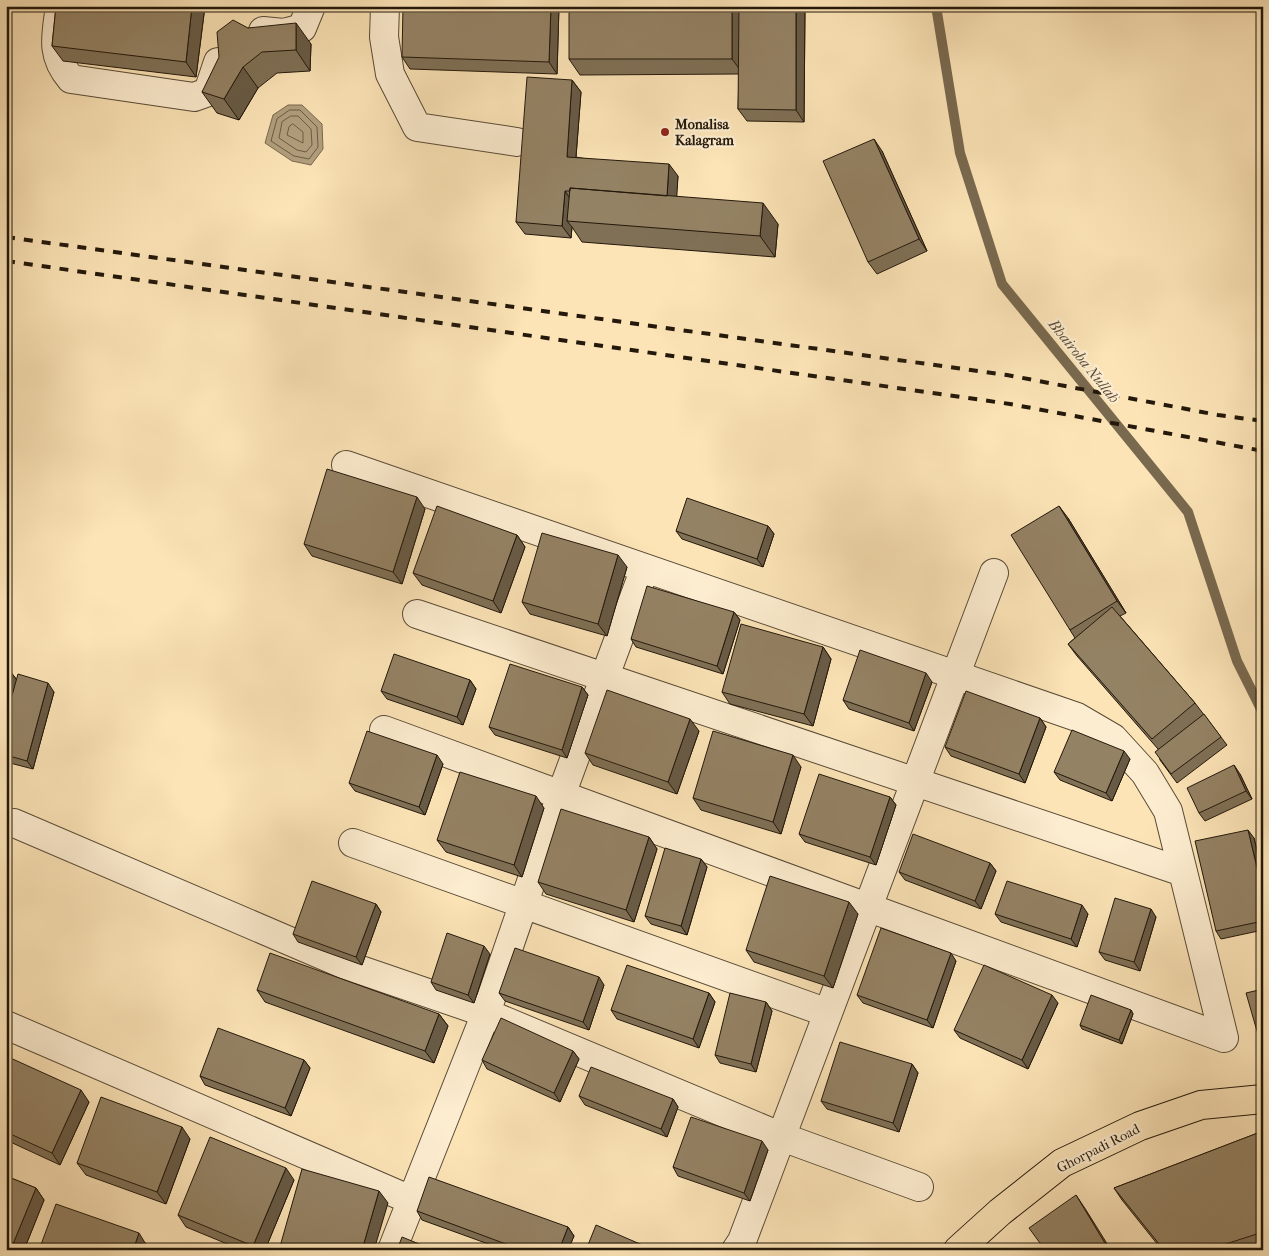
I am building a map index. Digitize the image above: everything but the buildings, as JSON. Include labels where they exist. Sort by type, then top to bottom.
[{"type":"main road","name":"Ghorpadi Road","points":[[964,1248],[1000,1212],[1062,1163],[1140,1126],[1201,1104],[1263,1098]]},
{"type":"street","points":[[60,6],[55,41],[60,67],[71,79],[194,97],[208,92],[224,43],[248,29],[284,33],[302,28],[311,6]]},
{"type":"street","points":[[385,6],[384,37],[390,74],[417,127],[517,142]]},
{"type":"street","points":[[346,465],[1077,717],[1113,738],[1145,773],[1168,811],[1224,1038],[384,730]]},
{"type":"street","points":[[424,1250],[394,1244],[486,1013],[561,795],[645,568]]},
{"type":"street","points":[[736,1250],[742,1241],[782,1137],[994,573]]},
{"type":"street","points":[[417,614],[1183,872]]},
{"type":"street","points":[[14,823],[343,964],[486,1013],[782,1137],[919,1187]]},
{"type":"street","points":[[353,843],[828,1014]]},
{"type":"street","points":[[6,1025],[410,1200]]},
{"type":"water","points":[[288,105],[302,105],[322,124],[323,149],[311,165],[292,161],[265,143],[273,115]]},
{"type":"waterway","name":"Bhairoba Nullah","points":[[936,6],[960,153],[1002,284],[1188,512],[1237,661],[1263,713]]},
{"type":"railway","points":[[6,237],[1007,375],[1218,415],[1263,421]]},
{"type":"railway","points":[[6,261],[1010,404],[1263,451]]},
{"type":"place","name":"Monalisa Kalagram","points":[[665,132]]}]
